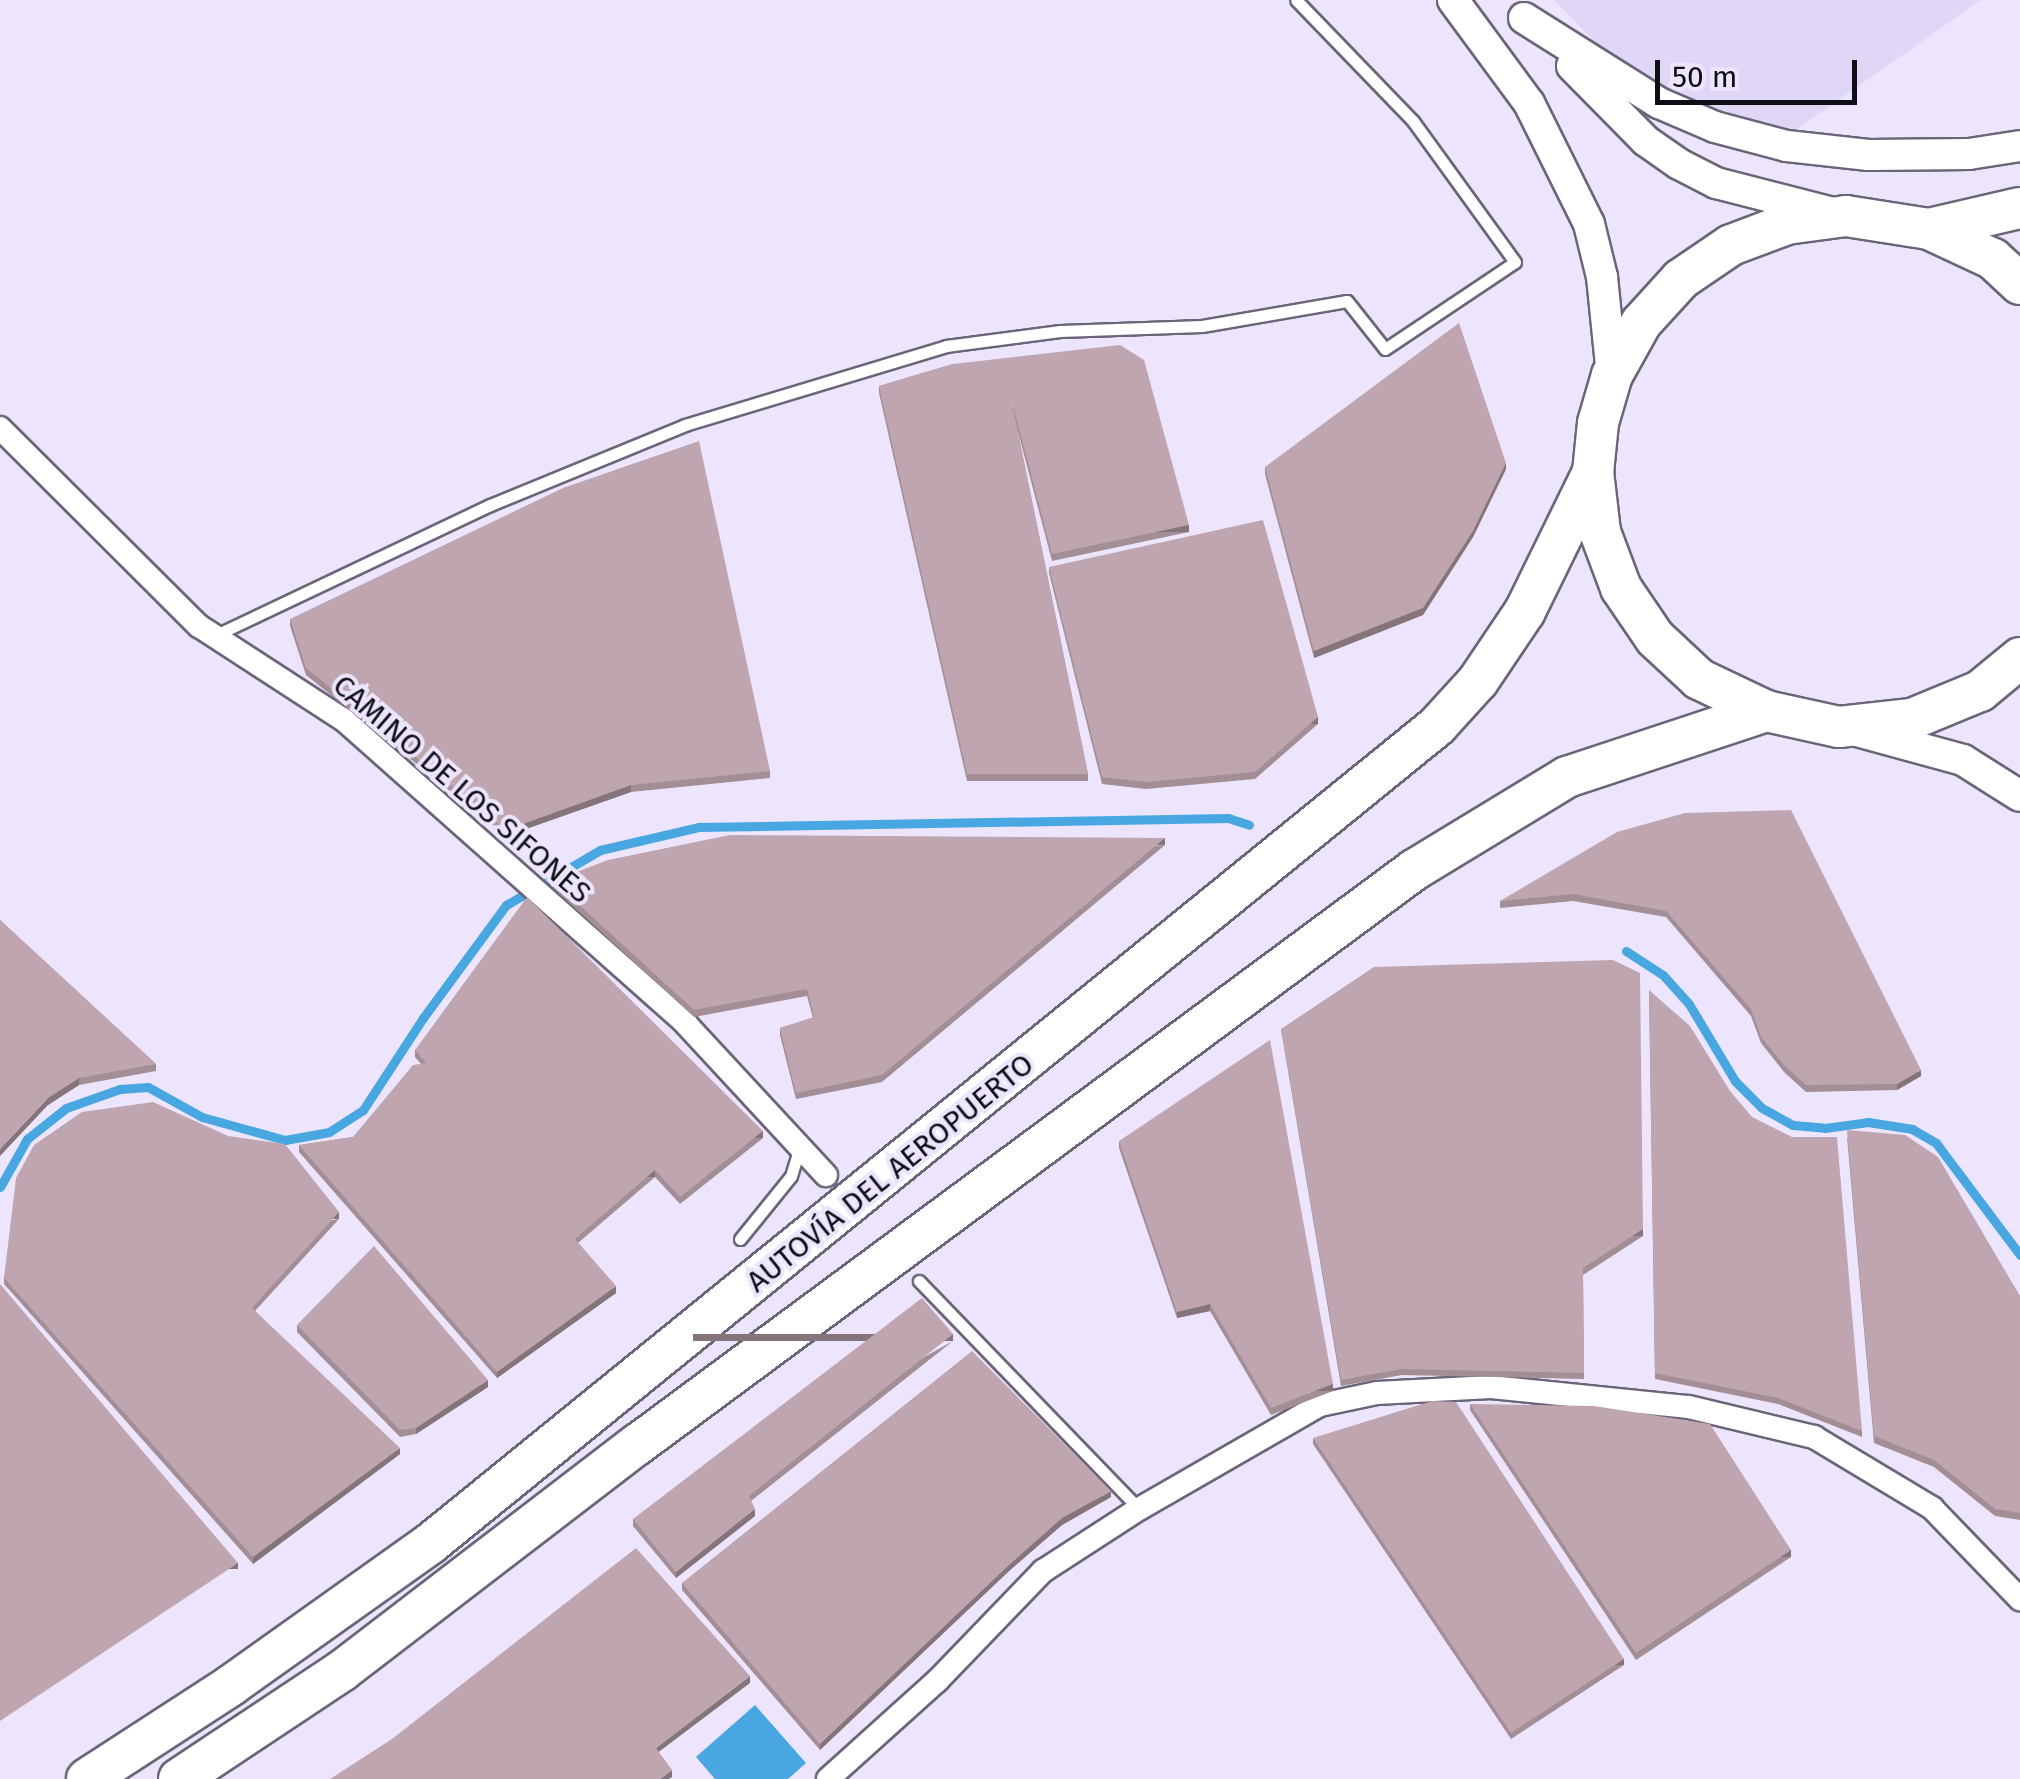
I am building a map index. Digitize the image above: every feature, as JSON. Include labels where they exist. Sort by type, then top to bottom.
[{"type":"highway","points":[[1930,229],[2020,208]]},
{"type":"highway","points":[[2020,284],[1993,260],[1930,229],[1846,216],[1787,224],[1731,245],[1698,268],[1641,323],[1612,374],[1598,422],[1593,472],[1600,532],[1620,588],[1654,638],[1699,679],[1766,710],[1839,727],[1912,719],[1980,691],[2020,658]]},
{"type":"highway","name":"AUTOVÍA DEL AEROPUERTO","points":[[87,1779],[230,1686],[431,1543],[1438,726],[1478,681],[1525,611],[1593,472]]},
{"type":"highway","name":"AUTOVÍA DEL AEROPUERTO","points":[[179,1779],[342,1670],[638,1444],[1414,870],[1567,777],[1766,710]]},
{"type":"street","points":[[1453,0],[1529,103],[1589,224],[1602,277],[1612,374]]},
{"type":"street","points":[[1514,9],[1660,103],[1715,127],[1769,141],[1869,155],[1969,154],[2020,146]]},
{"type":"street","points":[[1514,9],[1646,141],[1679,164],[1716,182],[1846,216]]},
{"type":"street","name":"CAMINO DE LOS SIFONES","points":[[0,428],[199,626],[344,720],[686,1024],[826,1175]]},
{"type":"street","points":[[1839,727],[1963,760],[2020,796]]},
{"type":"street","points":[[828,1779],[937,1681],[1042,1571],[1139,1509],[1320,1406],[1377,1393],[1492,1387],[1689,1407],[1814,1437],[1932,1508],[2020,1599]]},
{"type":"lane","points":[[215,635],[490,505],[685,425],[946,346],[1060,331],[1202,326],[1347,301],[1385,349],[1515,262],[1413,122],[1296,0]]},
{"type":"lane","points":[[740,1239],[790,1176],[799,1148]]},
{"type":"lane","points":[[918,1281],[1139,1509]]},
{"type":"shaded area","points":[[1554,0],[1981,0],[1790,134],[1636,84]]},
{"type":"water","points":[[755,1705],[806,1763],[788,1779],[715,1779],[696,1757]]},
{"type":"building","points":[[1459,323],[1506,463],[1473,531],[1423,608],[1314,651],[1265,467]]},
{"type":"building","points":[[1120,345],[1144,360],[1189,525],[1052,554],[1011,398],[1088,774],[967,774],[879,386],[953,364]]},
{"type":"building","points":[[699,441],[770,771],[631,785],[506,830],[306,668],[290,619],[563,488]]},
{"type":"building","points":[[1263,520],[1318,717],[1255,772],[1146,782],[1102,777],[1049,567]]},
{"type":"building","points":[[1791,810],[1921,1070],[1897,1084],[1806,1085],[1761,1037],[1751,1009],[1666,911],[1573,894],[1500,901],[1617,832],[1685,813]]},
{"type":"building","points":[[730,835],[1165,838],[882,1075],[796,1093],[780,1028],[814,1017],[807,989],[694,1010],[553,881],[608,860]]},
{"type":"building","points":[[527,897],[763,1131],[680,1197],[655,1170],[575,1239],[616,1286],[497,1372],[299,1145],[353,1137],[413,1065],[426,1063],[415,1050]]},
{"type":"building","points":[[0,920],[156,1064],[79,1078],[48,1098],[0,1149]]},
{"type":"building","points":[[1613,960],[1640,973],[1643,1229],[1583,1268],[1584,1373],[1402,1369],[1341,1380],[1281,1029],[1374,967]]},
{"type":"building","points":[[1649,990],[1690,1026],[1730,1091],[1752,1117],[1792,1137],[1837,1137],[1862,1431],[1778,1398],[1655,1373]]},
{"type":"building","points":[[1270,1040],[1333,1384],[1271,1408],[1210,1304],[1177,1312],[1119,1141]]},
{"type":"building","points":[[153,1102],[228,1136],[285,1144],[339,1212],[252,1308],[400,1448],[253,1557],[4,1278],[16,1178],[34,1145],[82,1112]]},
{"type":"building","points":[[1847,1130],[1905,1135],[1938,1157],[2020,1296],[2020,1513],[1995,1509],[1934,1460],[1874,1436]]},
{"type":"building","points":[[374,1246],[488,1380],[416,1428],[400,1430],[297,1325]]},
{"type":"building","points":[[0,1284],[238,1563],[0,1721]]},
{"type":"building","points":[[922,1298],[953,1334],[749,1496],[755,1509],[676,1572],[633,1519]]},
{"type":"building","points":[[972,1351],[1111,1491],[1062,1518],[820,1744],[682,1583]]},
{"type":"building","points":[[1432,1401],[1456,1402],[1624,1659],[1511,1733],[1313,1438]]},
{"type":"building","points":[[1470,1404],[1594,1406],[1710,1424],[1791,1550],[1636,1653]]},
{"type":"building","points":[[636,1548],[750,1676],[656,1748],[672,1770],[660,1779],[330,1779],[392,1739]]},
{"type":"waterway","points":[[0,1187],[27,1139],[66,1108],[120,1089],[148,1087],[202,1117],[285,1140],[329,1132],[363,1110],[423,1018],[506,905],[600,850],[699,827],[1228,818],[1249,825]]},
{"type":"waterway","points":[[1626,951],[1663,975],[1689,1004],[1735,1081],[1762,1108],[1793,1125],[1825,1128],[1868,1122],[1912,1129],[1936,1143],[2020,1255]]}]
